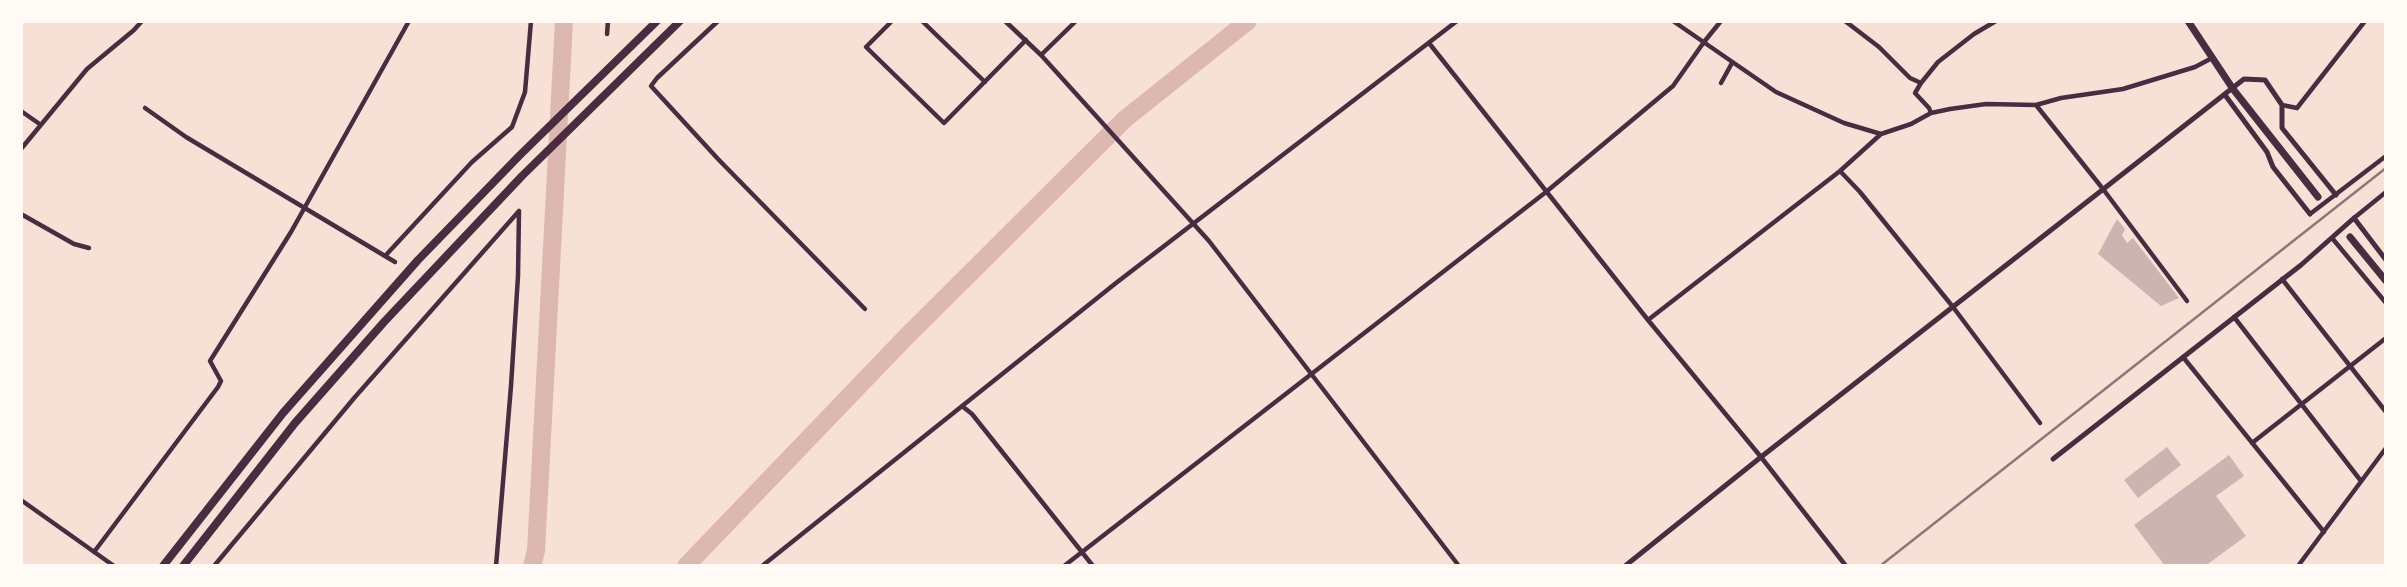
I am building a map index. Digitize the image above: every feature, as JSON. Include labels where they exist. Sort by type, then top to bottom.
[{"type":"highway","points":[[163,566],[243,462],[418,260],[586,89],[657,21]]},
{"type":"highway","points":[[183,566],[263,463],[429,273],[522,176],[680,21]]},
{"type":"main road","points":[[2188,21],[2233,89],[2318,197]]},
{"type":"main road","points":[[2350,237],[2386,281]]},
{"type":"street","points":[[21,149],[87,68],[142,21]]},
{"type":"street","points":[[94,552],[218,387],[221,381],[210,361],[305,208],[409,21]]},
{"type":"street","points":[[386,255],[472,162],[512,127],[525,92],[531,21]]},
{"type":"street","points":[[607,34],[608,21]]},
{"type":"street","points":[[718,21],[650,86],[865,309]]},
{"type":"street","points":[[892,21],[866,47],[944,123],[1026,40]]},
{"type":"street","points":[[922,21],[985,82]]},
{"type":"street","points":[[1005,21],[1041,55],[1236,274],[1460,566]]},
{"type":"street","points":[[1041,55],[1076,21]]},
{"type":"street","points":[[762,566],[1193,223],[1457,21]]},
{"type":"street","points":[[1673,21],[1776,92],[1844,123],[1881,134]]},
{"type":"street","points":[[1065,566],[1546,192],[1673,86],[1721,21]]},
{"type":"street","points":[[1845,21],[1879,47],[1910,78],[1920,83]]},
{"type":"street","points":[[1931,113],[1915,93],[1920,83],[1938,62],[1996,21]]},
{"type":"street","points":[[2283,105],[2297,108],[2365,21]]},
{"type":"street","points":[[1429,43],[1846,566]]},
{"type":"street","points":[[1648,320],[1840,171],[1881,134],[1912,124],[1931,113],[1986,104],[2036,105],[2062,98],[2123,89],[2195,67],[2212,58]]},
{"type":"street","points":[[1721,83],[1732,63]]},
{"type":"street","points":[[1625,566],[2244,79],[2265,80],[2283,105],[2282,128],[2336,195]]},
{"type":"street","points":[[2225,95],[2267,152],[2273,167],[2311,214],[2386,156]]},
{"type":"street","points":[[2036,105],[2187,301]]},
{"type":"street","points":[[145,108],[186,136],[395,262]]},
{"type":"street","points":[[21,111],[41,125]]},
{"type":"street","points":[[1840,171],[1953,307],[2040,423]]},
{"type":"street","points":[[2053,458],[2282,279],[2386,192]]},
{"type":"street","points":[[214,566],[442,291],[519,211],[511,386],[496,566]]},
{"type":"street","points":[[21,214],[74,244],[89,248]]},
{"type":"street","points":[[2354,218],[2386,260]]},
{"type":"street","points":[[2333,238],[2386,303]]},
{"type":"street","points":[[2282,279],[2386,412]]},
{"type":"street","points":[[2234,317],[2361,481]]},
{"type":"street","points":[[2252,443],[2386,338]]},
{"type":"street","points":[[2183,357],[2323,532]]},
{"type":"street","points":[[962,406],[979,423],[1093,566]]},
{"type":"street","points":[[2298,566],[2386,449]]},
{"type":"street","points":[[21,500],[114,566]]},
{"type":"building","points":[[2117,219],[2125,229],[2122,235],[2127,243],[2133,238],[2179,298],[2161,306],[2098,254]]},
{"type":"building","points":[[2167,447],[2181,465],[2138,498],[2124,480]]},
{"type":"building","points":[[2229,455],[2244,476],[2216,496],[2246,536],[2205,566],[2165,566],[2134,525]]},
{"type":"waterway","points":[[532,566],[536,551],[564,21]]},
{"type":"waterway","points":[[686,566],[905,338],[1125,119],[1248,21]]},
{"type":"railway","points":[[1880,566],[2386,168]]}]
